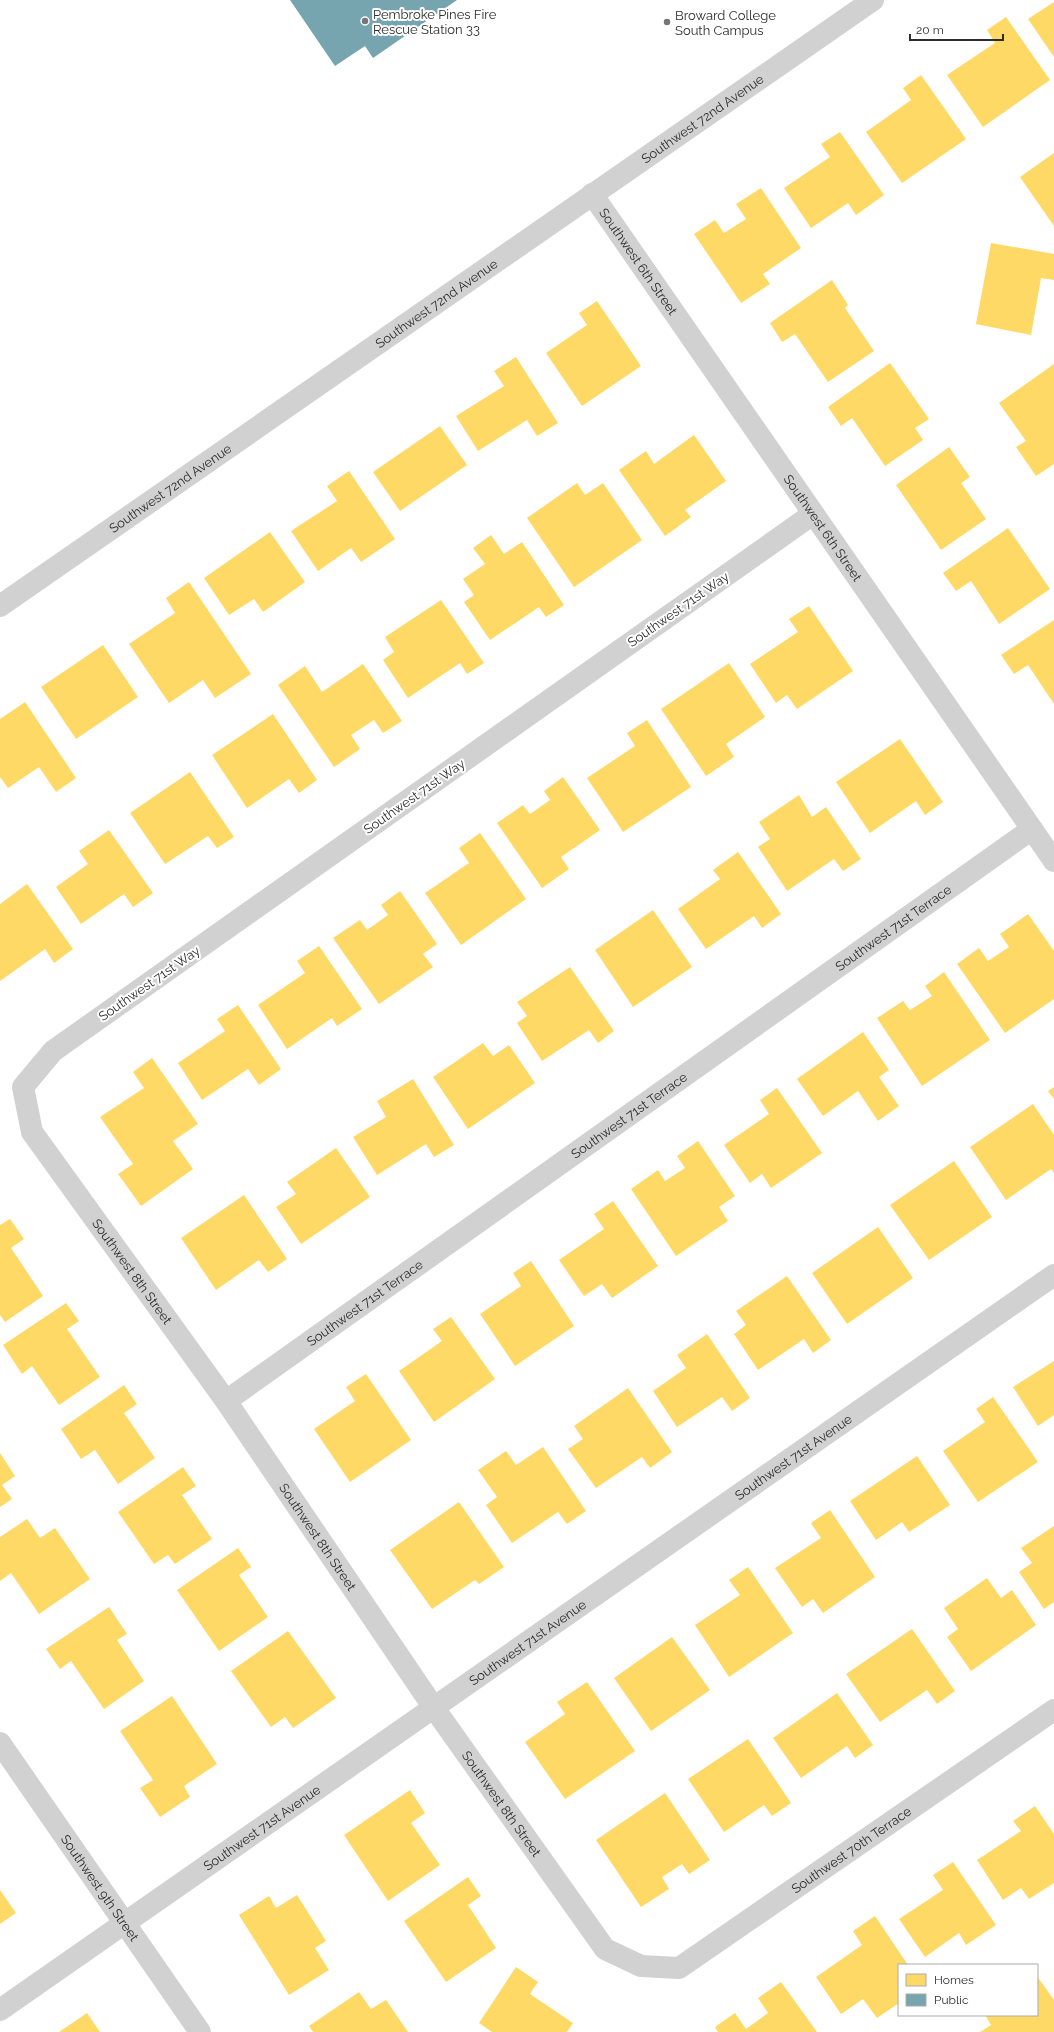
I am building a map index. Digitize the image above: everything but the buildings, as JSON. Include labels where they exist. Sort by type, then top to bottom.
[{"type":"street","name":"Southwest 72nd Avenue","points":[[0,606],[873,0]]},
{"type":"street","name":"Southwest 6th Street","points":[[592,194],[1054,861]]},
{"type":"street","name":"Southwest 71st Way","points":[[23,1087],[53,1051],[813,514]]},
{"type":"street","name":"Southwest 71st Terrace","points":[[226,1401],[1032,829]]},
{"type":"street","name":"Southwest 8th Street","points":[[23,1087],[32,1132],[226,1401],[434,1708],[605,1949],[641,1966]]},
{"type":"street","name":"Southwest 71st Avenue","points":[[0,2010],[1054,1275]]},
{"type":"street","name":"Southwest 70th Terrace","points":[[641,1966],[679,1968],[1054,1710]]},
{"type":"street","name":"Southwest 9th Street","points":[[0,1743],[200,2032]]},
{"type":"place","name":"Pembroke Pines Fire Rescue Station 33","points":[[365,21]]},
{"type":"place","name":"Broward College South Campus","points":[[667,22]]}]
